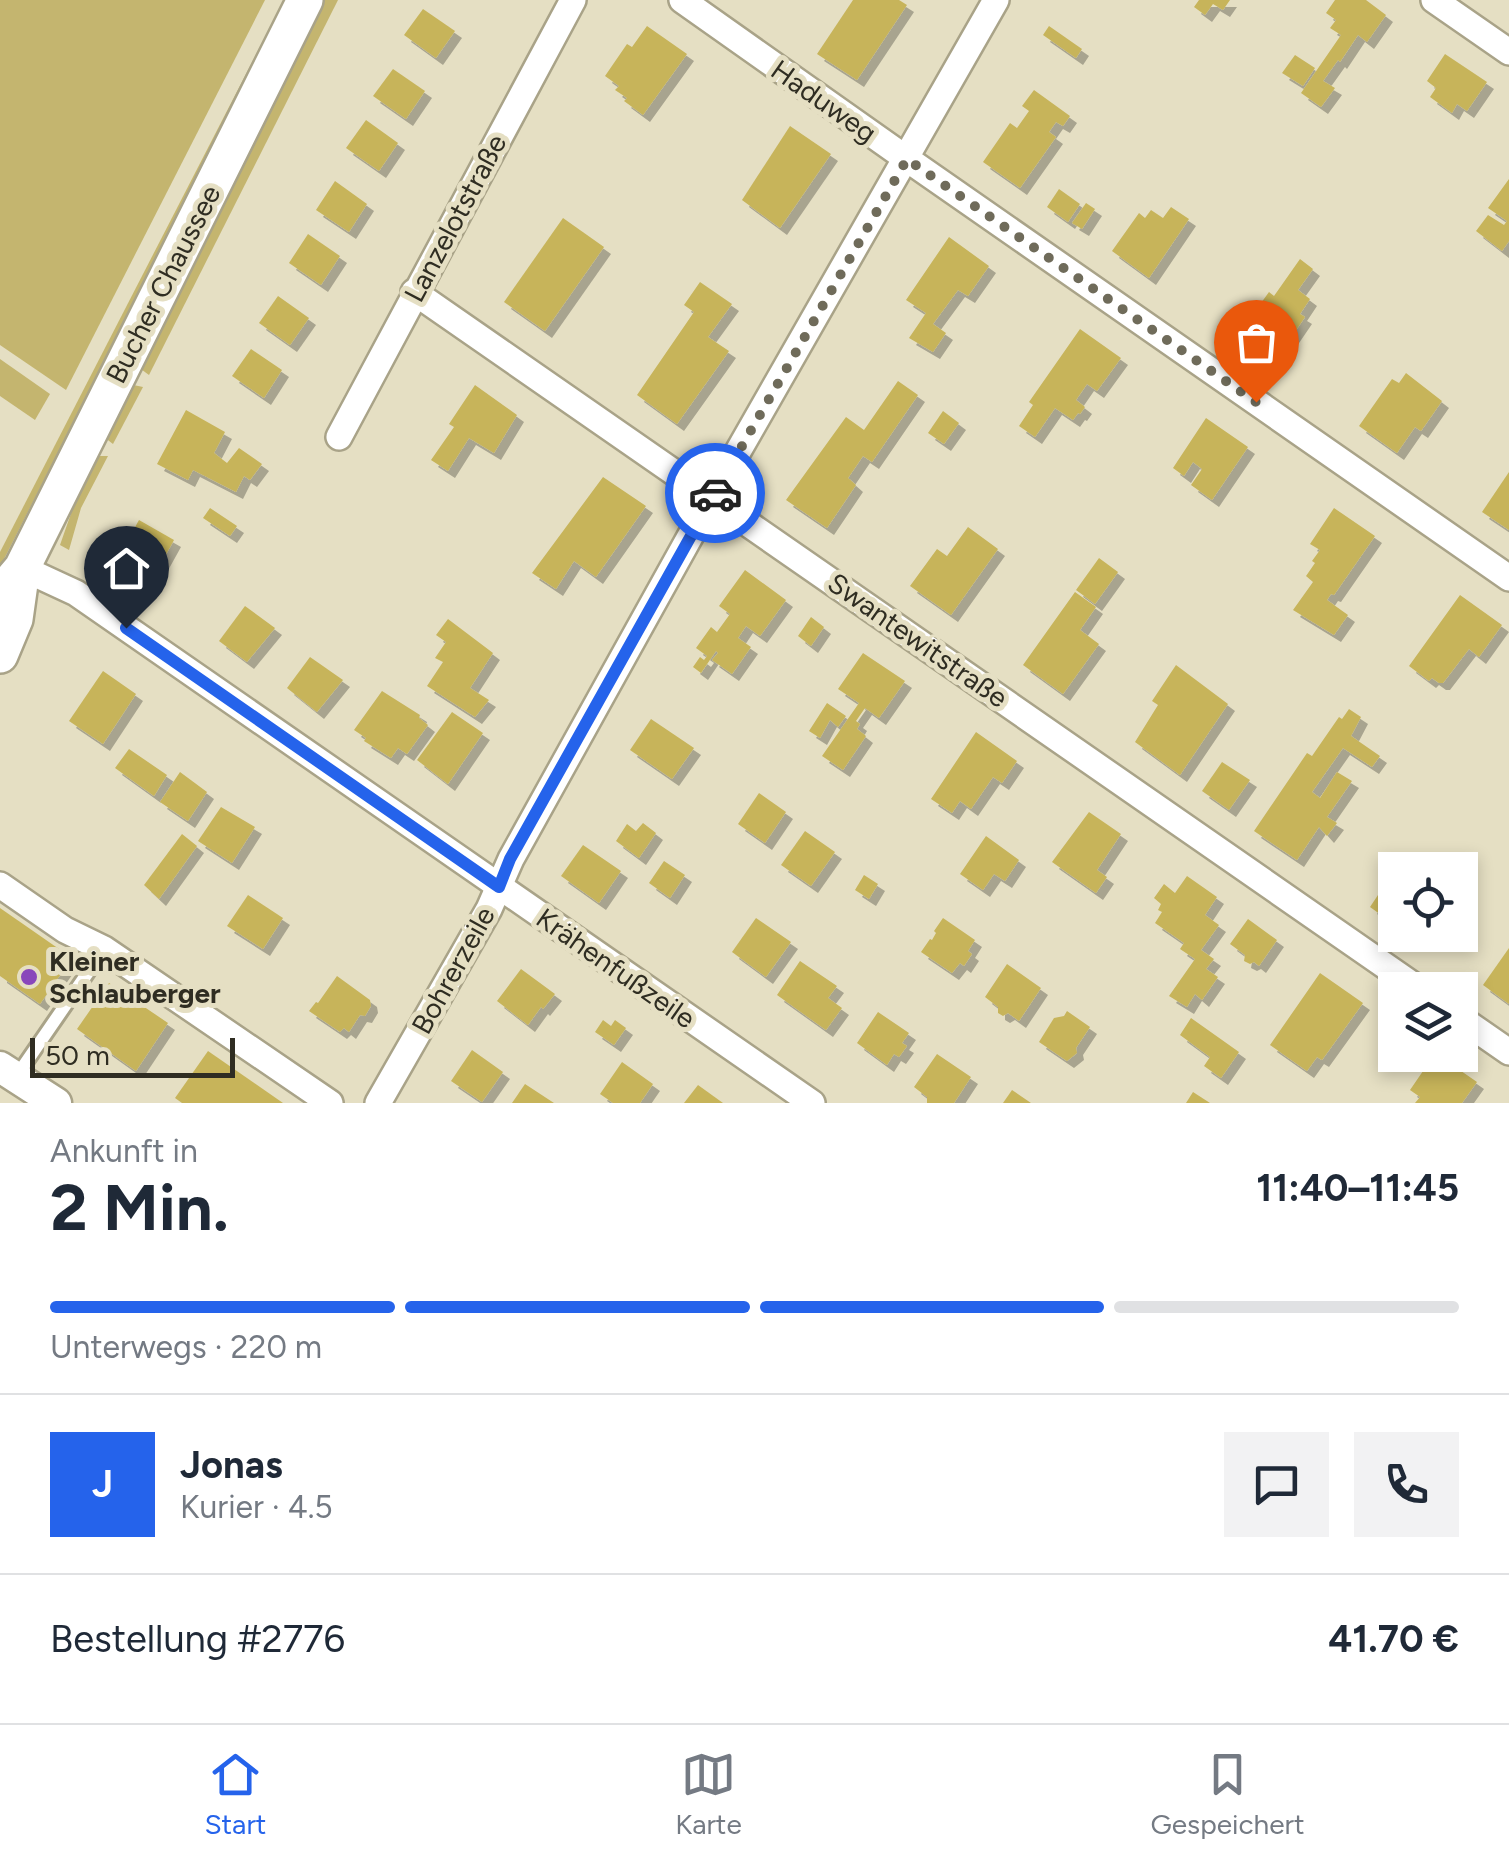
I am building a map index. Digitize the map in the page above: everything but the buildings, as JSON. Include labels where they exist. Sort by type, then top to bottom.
[{"type":"main road","name":"Bucher Chaussee","points":[[0,655],[15,619],[11,581],[305,0]]},
{"type":"street","name":"Lanzelotstraße","points":[[339,437],[573,0]]},
{"type":"street","name":"Haduweg","points":[[682,0],[1509,578]]},
{"type":"street","name":"Bohrerzeile","points":[[378,1103],[489,909],[510,859],[712,498],[996,0]]},
{"type":"street","points":[[1434,0],[1509,52]]},
{"type":"street","name":"Swantewitstraße","points":[[414,292],[1394,972]]},
{"type":"street","name":"Krähenfußzeile","points":[[11,581],[76,593],[812,1103]]},
{"type":"street","points":[[0,885],[65,930],[104,948],[330,1103]]},
{"type":"street","points":[[1478,1030],[1509,1052]]},
{"type":"street","points":[[8,1072],[56,1103]]},
{"type":"lane","points":[[8,1072],[104,948]]},
{"type":"shaded area","points":[[0,0],[265,0],[66,390],[0,345]]},
{"type":"shaded area","points":[[284,0],[288,0],[0,567],[0,552]]},
{"type":"shaded area","points":[[319,0],[338,0],[149,375],[134,364]]},
{"type":"shaded area","points":[[0,359],[50,394],[35,420],[0,396]]},
{"type":"shaded area","points":[[124,383],[143,387],[113,444],[100,434]]},
{"type":"shaded area","points":[[91,456],[108,456],[81,508],[69,550],[60,545]]},
{"type":"way so far","points":[[715,493],[907,159],[1256,402]]},
{"type":"place","name":"Kleiner Schlauberger","points":[[29,977]]},
{"type":"route","points":[[126,628],[499,887],[510,859],[715,493]]}]
